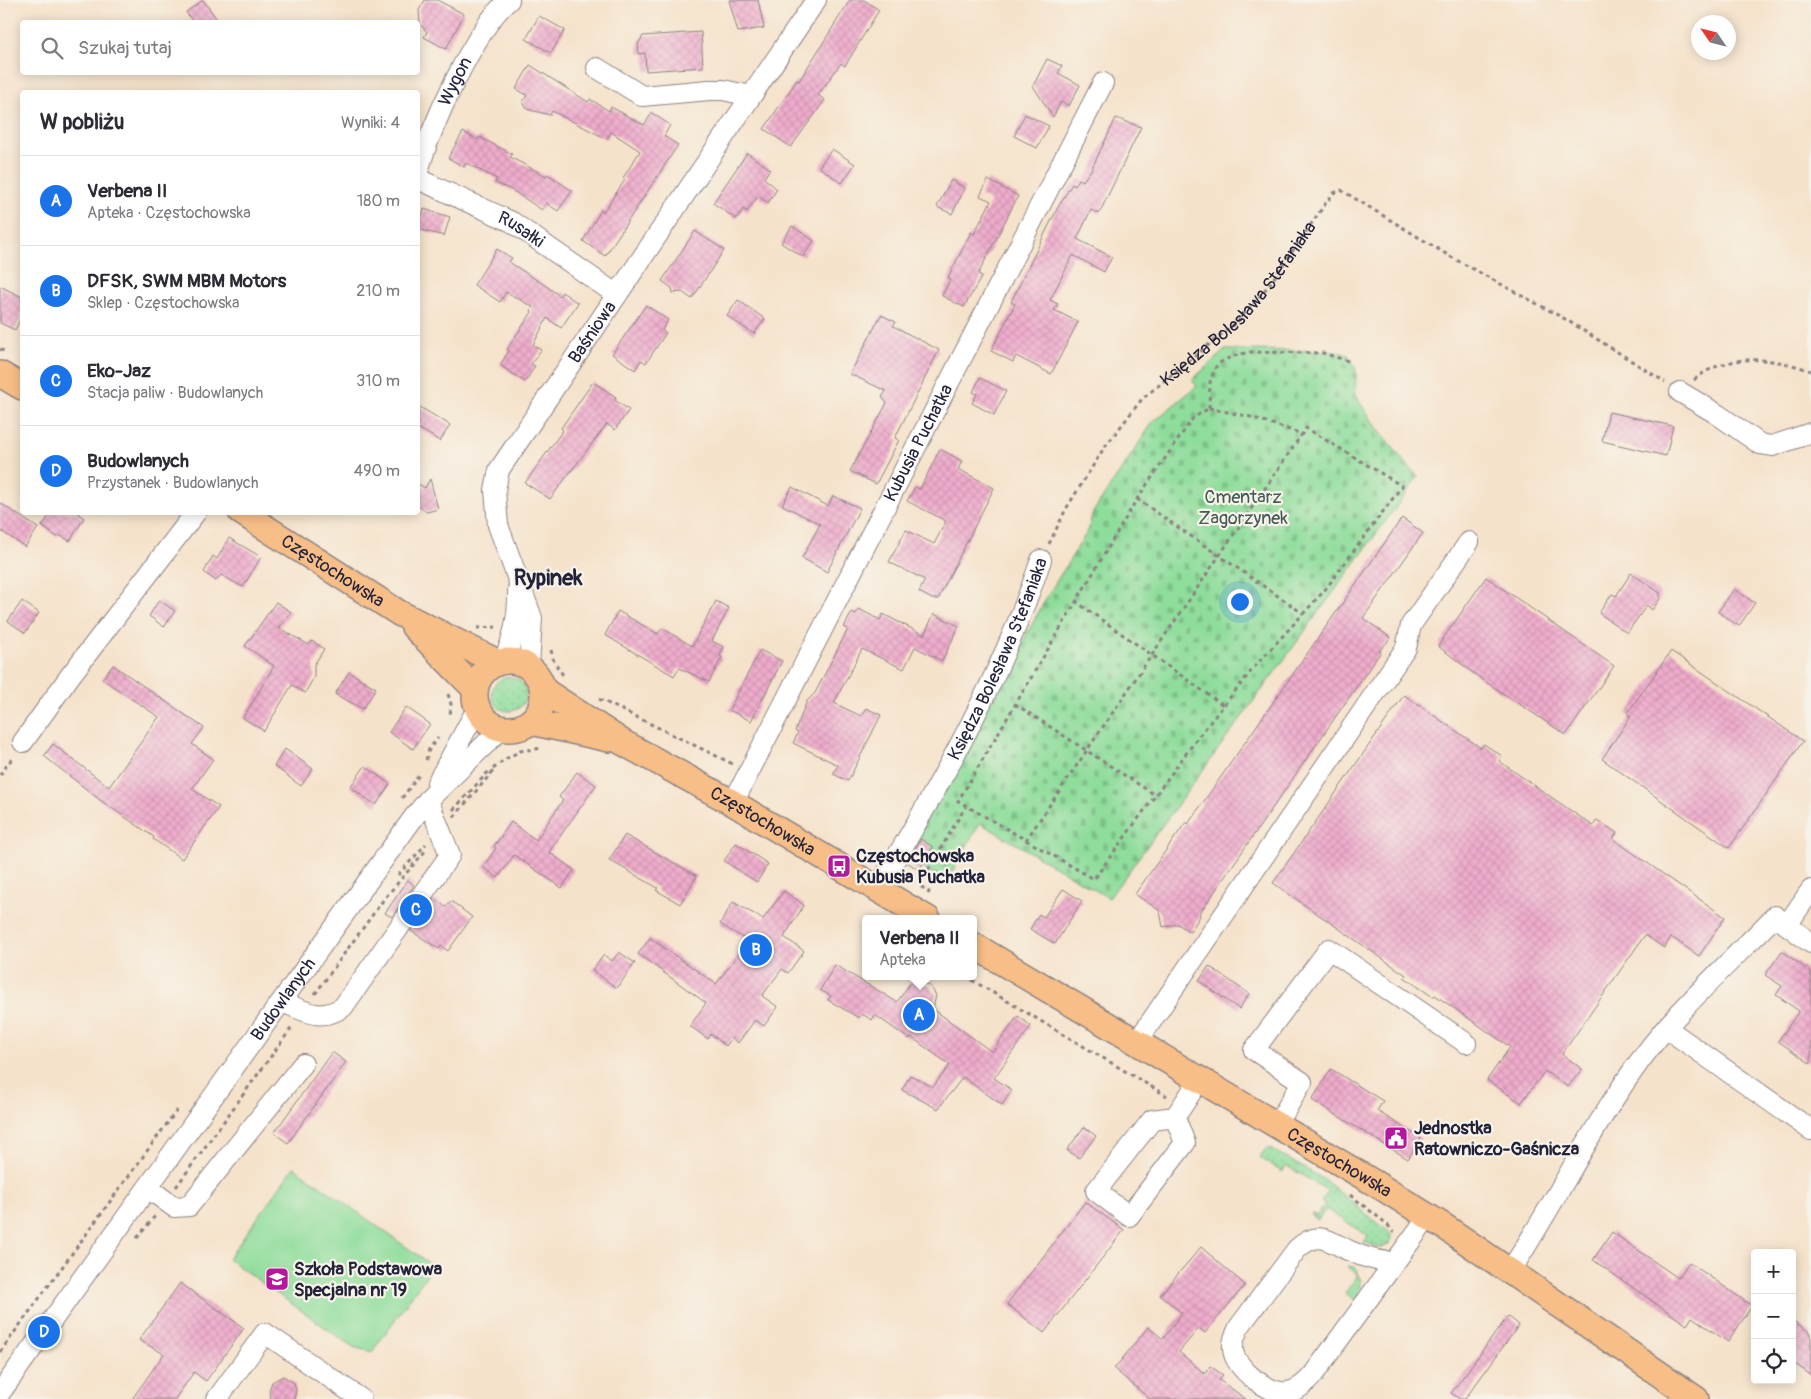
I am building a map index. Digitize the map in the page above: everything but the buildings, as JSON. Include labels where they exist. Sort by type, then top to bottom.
[{"type":"main road","name":"Częstochowska","points":[[249,515],[399,613],[501,661]]},
{"type":"main road","name":"Częstochowska","points":[[399,613],[476,699]]},
{"type":"main road","points":[[501,661],[522,662],[529,666],[541,681],[543,690],[541,708],[530,722],[517,729],[501,729],[483,718],[476,699],[483,673],[501,661]]},
{"type":"main road","name":"Częstochowska","points":[[543,690],[622,742],[733,803],[922,915]]},
{"type":"main road","name":"Częstochowska","points":[[530,722],[622,742]]},
{"type":"main road","name":"Częstochowska","points":[[977,947],[1277,1124],[1428,1216],[1696,1399]]},
{"type":"street","name":"Wygon","points":[[420,166],[430,134],[471,52],[495,14],[509,0]]},
{"type":"street","name":"Baśniowa","points":[[529,666],[532,618],[498,525],[495,490],[499,470],[816,0]]},
{"type":"street","points":[[597,68],[642,96],[723,90],[751,96]]},
{"type":"street","name":"Kubusia Puchatka","points":[[733,803],[1103,83]]},
{"type":"street","name":"Rusałki","points":[[420,180],[512,222],[617,295]]},
{"type":"street","points":[[1680,392],[1717,414],[1760,444],[1772,446],[1811,433]]},
{"type":"street","points":[[23,742],[70,676],[194,515]]},
{"type":"street","points":[[1137,1042],[1406,648],[1411,625],[1469,542]]},
{"type":"street","name":"Księdza Bolesława Stefaniaka","points":[[878,888],[906,841],[995,674],[1019,622],[1042,560]]},
{"type":"street","name":"Baśniowa","points":[[501,661],[510,647],[518,610],[518,584]]},
{"type":"street","name":"Budowlanych","points":[[428,800],[476,699]]},
{"type":"street","name":"Budowlanych","points":[[0,1393],[428,800],[501,729]]},
{"type":"street","points":[[282,1002],[319,1016],[332,1014],[343,1006],[450,855],[428,800]]},
{"type":"street","points":[[1787,925],[1811,890]]},
{"type":"street","points":[[1510,1271],[1541,1225],[1590,1138],[1628,1079],[1666,1028],[1775,916],[1811,943]]},
{"type":"street","points":[[1277,1124],[1302,1082],[1254,1050],[1329,949],[1466,1042]]},
{"type":"street","points":[[1666,1028],[1811,1130]]},
{"type":"street","points":[[148,1188],[174,1206],[189,1206],[303,1064]]},
{"type":"street","points":[[1179,1112],[1186,1144],[1129,1216],[1096,1191],[1152,1120],[1179,1112],[1200,1079]]},
{"type":"street","points":[[1395,1262],[1380,1262],[1323,1238],[1304,1242],[1239,1327],[1233,1344],[1236,1360],[1242,1368],[1269,1388],[1279,1392],[1295,1390],[1313,1376],[1408,1245],[1428,1216]]},
{"type":"street","points":[[1366,1257],[1369,1278],[1366,1303]]},
{"type":"street","points":[[217,1399],[265,1332],[361,1399]]},
{"type":"path","name":"Księdza Bolesława Stefaniaka","points":[[1042,560],[1066,509],[1104,448],[1142,399],[1238,321],[1269,285],[1325,204],[1334,193],[1341,190],[1450,257],[1565,319],[1680,392]]},
{"type":"path","points":[[1209,408],[1210,382],[1217,364],[1233,356],[1250,352],[1323,353],[1351,362]]},
{"type":"path","points":[[1680,392],[1706,370],[1731,361],[1776,361],[1811,371]]},
{"type":"path","points":[[1026,840],[1150,654],[1219,555],[1302,434],[1306,428],[1402,486],[1363,542],[1304,614],[1257,664],[1223,706],[1094,879],[966,806],[958,801],[1137,499],[1193,418],[1209,408],[1251,417],[1302,434]]},
{"type":"path","points":[[1137,499],[1304,614]]},
{"type":"path","points":[[1075,602],[1223,706]]},
{"type":"path","points":[[1015,704],[1155,795]]},
{"type":"path","points":[[424,766],[429,749],[442,734]]},
{"type":"path","points":[[180,1182],[384,899],[492,769],[469,790],[440,831],[386,888]]},
{"type":"path","points":[[400,801],[420,772]]},
{"type":"path","points":[[922,915],[929,892],[919,886],[966,806]]},
{"type":"path","points":[[971,980],[1179,1112]]},
{"type":"path","points":[[0,1352],[180,1106]]},
{"type":"path","points":[[1349,1195],[1386,1224],[1395,1236],[1408,1245]]},
{"type":"green space","name":"Cmentarz Zagorzynek","points":[[1225,350],[1336,351],[1348,355],[1355,368],[1355,389],[1358,399],[1379,430],[1418,477],[1109,898],[980,823],[946,882],[922,867],[919,870],[904,860],[1048,595],[1089,529],[1092,514],[1153,422],[1197,386],[1192,380]]},
{"type":"green space","points":[[509,677],[521,682],[526,694],[521,706],[509,711],[497,706],[492,694],[497,682]]},
{"type":"green space","points":[[1266,1149],[1271,1149],[1323,1179],[1389,1232],[1391,1235],[1390,1243],[1380,1248],[1364,1242],[1368,1236],[1326,1209],[1318,1220],[1311,1215],[1312,1213],[1316,1216],[1325,1205],[1321,1202],[1328,1191],[1287,1166],[1282,1172],[1259,1157]]},
{"type":"green space","points":[[294,1167],[433,1266],[372,1352],[353,1347],[228,1259]]},
{"type":"green space","points":[[1347,1266],[1355,1267],[1359,1276],[1361,1288],[1357,1301],[1345,1293],[1358,1275]]},
{"type":"place","name":"Częstochowska Kubusia Puchatka","points":[[839,866]]},
{"type":"place","name":"Eko-Jaz","points":[[416,910]]},
{"type":"place","name":"DFSK, SWM MBM Motors","points":[[756,950]]},
{"type":"place","name":"Verbena II","points":[[919,1015]]},
{"type":"place","name":"Jednostka Ratowniczo-Gaśnicza","points":[[1396,1138]]},
{"type":"place","name":"Szkoła Podstawowa Specjalna nr 19","points":[[277,1279]]},
{"type":"place","name":"Budowlanych","points":[[44,1332]]},
{"type":"district","name":"Rypinek","points":[[548,578]]}]
